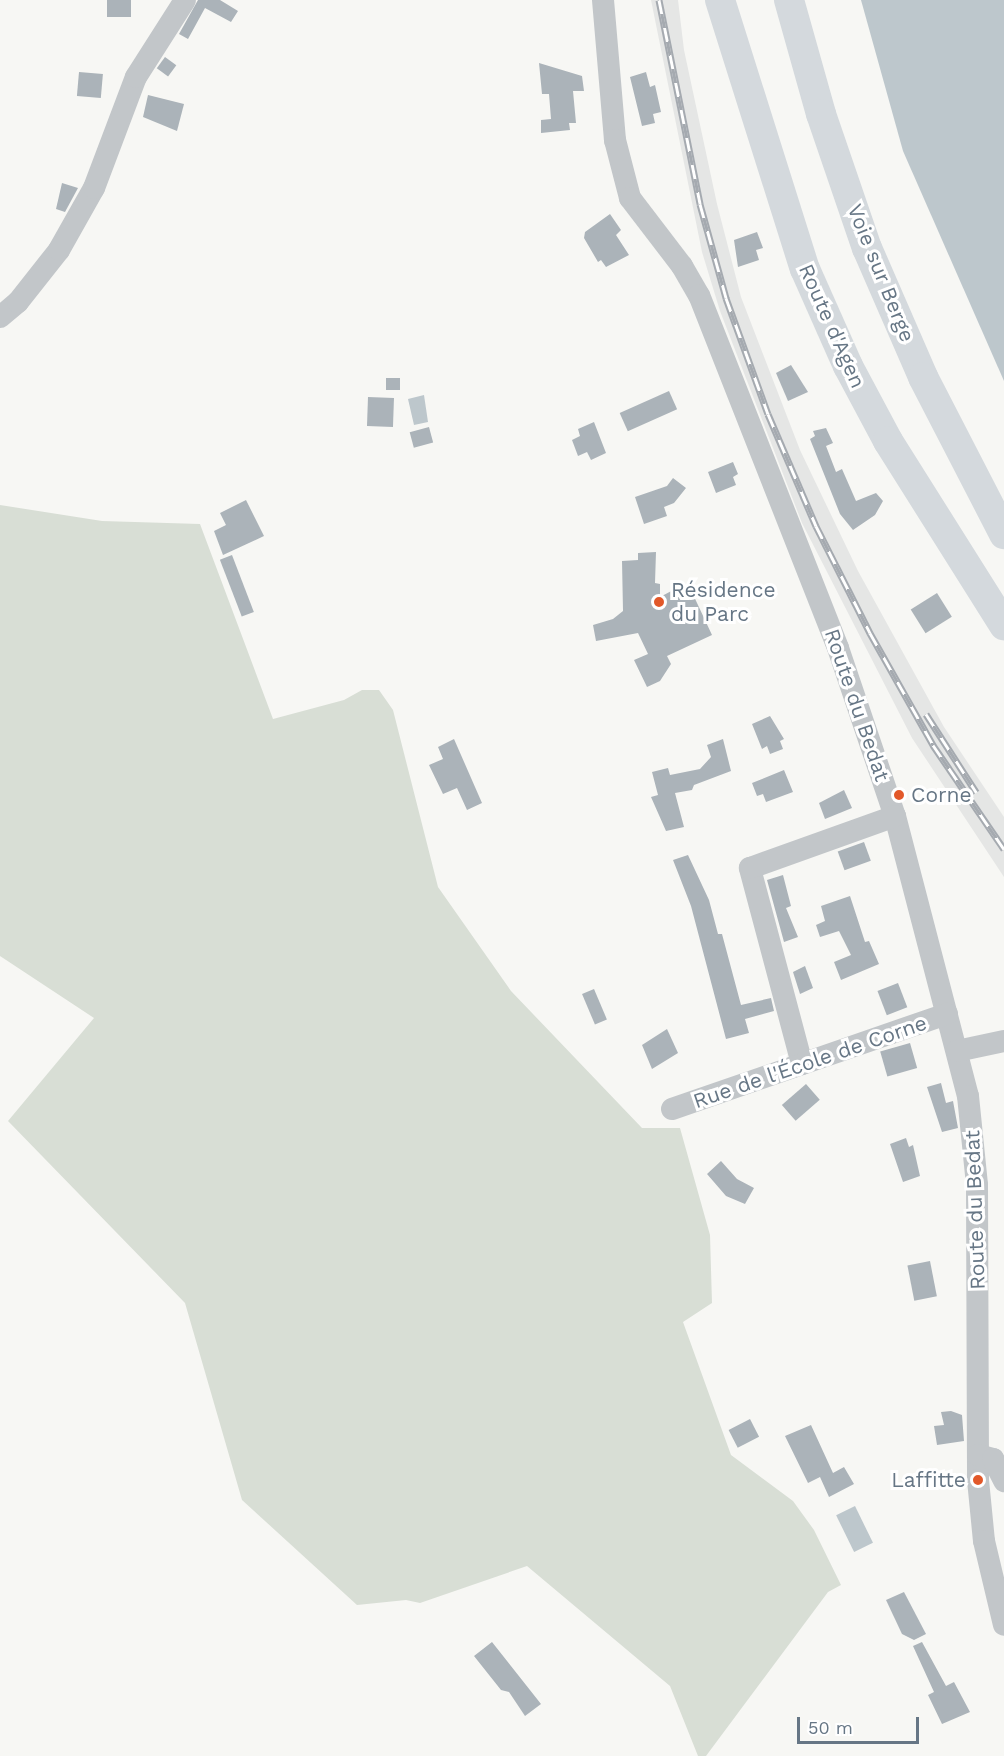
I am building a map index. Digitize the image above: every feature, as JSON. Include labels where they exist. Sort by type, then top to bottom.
[{"type":"main road","name":"Route d'Agen","points":[[720,0],[805,269],[848,366],[888,441],[1004,625]]},
{"type":"main road","name":"Voie sur Berge","points":[[789,0],[821,114],[867,248],[923,377],[1004,534]]},
{"type":"street","points":[[0,317],[25,293],[58,250],[94,188],[136,77],[185,0]]},
{"type":"street","name":"Route du Bedat","points":[[603,0],[615,140],[630,198],[682,266],[699,296],[834,638],[895,816],[957,1051],[976,1146],[978,1455],[984,1541],[1004,1625]]},
{"type":"street","points":[[802,1064],[750,868],[895,816]]},
{"type":"street","name":"Rue de l'École de Corne","points":[[672,1109],[947,1014]]},
{"type":"street","points":[[957,1051],[1004,1041]]},
{"type":"street","points":[[978,1455],[993,1459],[1004,1481]]},
{"type":"shaded area","points":[[651,0],[678,0],[684,50],[717,204],[741,297],[800,450],[858,571],[944,727],[1004,817],[1004,877],[912,738],[802,523],[720,311],[702,252]]},
{"type":"shaded area","points":[[861,0],[1004,0],[1004,381],[903,151]]},
{"type":"shaded area","points":[[424,395],[428,422],[414,425],[408,399]]},
{"type":"shaded area","points":[[0,505],[102,521],[200,524],[273,719],[344,700],[362,690],[379,690],[393,710],[438,887],[511,991],[642,1128],[680,1128],[710,1235],[712,1303],[683,1322],[731,1455],[793,1501],[814,1530],[841,1585],[828,1592],[706,1756],[698,1756],[670,1686],[527,1566],[420,1603],[406,1600],[357,1605],[242,1500],[185,1303],[8,1121],[94,1018],[0,956]]},
{"type":"shaded area","points":[[855,1506],[873,1543],[854,1552],[836,1515]]},
{"type":"building","points":[[107,0],[131,0],[131,17],[107,17]]},
{"type":"building","points":[[198,0],[220,0],[238,11],[231,22],[205,8],[188,39],[179,34]]},
{"type":"building","points":[[165,57],[176,65],[168,77],[157,68]]},
{"type":"building","points":[[539,63],[582,76],[584,91],[573,91],[576,123],[569,123],[570,130],[541,133],[541,120],[551,119],[549,94],[542,94]]},
{"type":"building","points":[[79,72],[103,74],[101,98],[77,96]]},
{"type":"building","points":[[646,72],[650,87],[655,85],[661,112],[653,114],[655,123],[642,126],[630,77]]},
{"type":"building","points":[[148,95],[184,104],[177,131],[143,117]]},
{"type":"building","points":[[62,183],[78,188],[65,212],[56,209]]},
{"type":"building","points":[[610,214],[621,230],[616,235],[629,255],[606,267],[601,260],[598,262],[584,238],[585,232]]},
{"type":"building","points":[[757,232],[763,248],[756,250],[759,260],[738,267],[734,240]]},
{"type":"building","points":[[791,365],[808,392],[788,401],[776,373]]},
{"type":"building","points":[[386,378],[400,378],[400,390],[386,390]]},
{"type":"building","points":[[669,391],[677,409],[628,431],[620,413]]},
{"type":"building","points":[[368,397],[394,398],[393,427],[367,426]]},
{"type":"building","points":[[594,422],[606,453],[591,460],[587,452],[578,456],[572,440],[580,436],[578,429]]},
{"type":"building","points":[[429,427],[433,442],[414,448],[410,432]]},
{"type":"building","points":[[826,428],[833,443],[826,446],[836,472],[842,469],[856,501],[876,493],[883,501],[875,515],[853,530],[840,514],[810,439],[815,436],[813,431]]},
{"type":"building","points":[[733,462],[738,474],[733,477],[736,485],[716,493],[708,472]]},
{"type":"building","points":[[673,478],[686,488],[674,503],[664,507],[667,516],[644,524],[635,497],[667,486]]},
{"type":"building","points":[[246,500],[264,536],[223,555],[214,531],[226,525],[220,513]]},
{"type":"building","name":"Résidence du Parc","points":[[656,552],[655,583],[660,584],[660,597],[677,588],[680,592],[690,588],[712,635],[667,656],[671,664],[660,681],[647,687],[634,660],[648,654],[638,633],[596,641],[593,625],[613,619],[623,611],[622,561],[638,560],[638,553]]},
{"type":"building","points":[[232,555],[254,612],[242,617],[220,560]]},
{"type":"building","points":[[937,593],[952,617],[926,633],[911,609]]},
{"type":"building","points":[[770,716],[784,739],[780,741],[783,749],[770,754],[767,746],[762,749],[752,724]]},
{"type":"building","points":[[454,739],[482,803],[467,810],[457,788],[443,794],[429,765],[443,759],[438,747]]},
{"type":"building","points":[[723,739],[731,771],[694,785],[692,790],[675,793],[684,827],[666,831],[651,797],[658,795],[652,772],[668,768],[670,775],[700,769],[711,757],[707,745]]},
{"type":"building","points":[[784,770],[793,792],[766,802],[763,794],[757,796],[752,783]]},
{"type":"building","points":[[844,790],[852,808],[825,819],[819,803]]},
{"type":"building","points":[[864,842],[871,861],[845,870],[838,852]]},
{"type":"building","points":[[688,855],[709,900],[718,934],[722,934],[741,1005],[771,998],[774,1011],[745,1019],[749,1033],[726,1039],[691,906],[673,860]]},
{"type":"building","points":[[783,875],[791,906],[786,908],[798,937],[784,942],[767,880]]},
{"type":"building","points":[[850,896],[865,942],[869,941],[879,964],[841,980],[834,962],[851,955],[839,931],[820,937],[816,925],[825,921],[821,906]]},
{"type":"building","points":[[805,966],[813,988],[800,994],[793,972]]},
{"type":"building","points":[[898,983],[907,1007],[887,1015],[877,991]]},
{"type":"building","points":[[594,989],[607,1019],[595,1024],[582,994]]},
{"type":"building","points":[[667,1029],[678,1053],[652,1069],[642,1045]]},
{"type":"building","points":[[910,1043],[917,1068],[887,1077],[880,1052]]},
{"type":"building","points":[[941,1083],[946,1103],[953,1101],[958,1128],[942,1132],[927,1087]]},
{"type":"building","points":[[806,1084],[820,1100],[796,1121],[782,1105]]},
{"type":"building","points":[[906,1138],[909,1147],[913,1145],[920,1176],[903,1182],[890,1144]]},
{"type":"building","points":[[721,1161],[737,1179],[754,1188],[745,1204],[726,1196],[707,1174]]},
{"type":"building","points":[[930,1261],[937,1296],[914,1301],[907,1265]]},
{"type":"building","points":[[951,1411],[962,1415],[964,1441],[937,1445],[934,1426],[944,1425],[941,1412]]},
{"type":"building","points":[[750,1419],[759,1437],[738,1448],[729,1430]]},
{"type":"building","points":[[811,1425],[833,1473],[844,1467],[854,1484],[829,1497],[820,1477],[808,1483],[785,1436]]},
{"type":"building","points":[[904,1592],[926,1634],[914,1640],[902,1634],[886,1600]]},
{"type":"building","points":[[492,1642],[541,1704],[525,1716],[509,1692],[501,1690],[474,1656]]},
{"type":"building","points":[[922,1642],[946,1686],[954,1682],[970,1712],[942,1724],[928,1695],[934,1692],[913,1646]]},
{"type":"railway","points":[[659,0],[700,204],[726,298],[768,414],[816,526],[870,633],[933,745],[1004,849]]},
{"type":"railway","points":[[926,714],[976,792]]},
{"type":"place","name":"Résidence du Parc","points":[[659,602]]},
{"type":"place","name":"Corne","points":[[899,795]]},
{"type":"place","name":"Laffitte","points":[[978,1480]]}]
